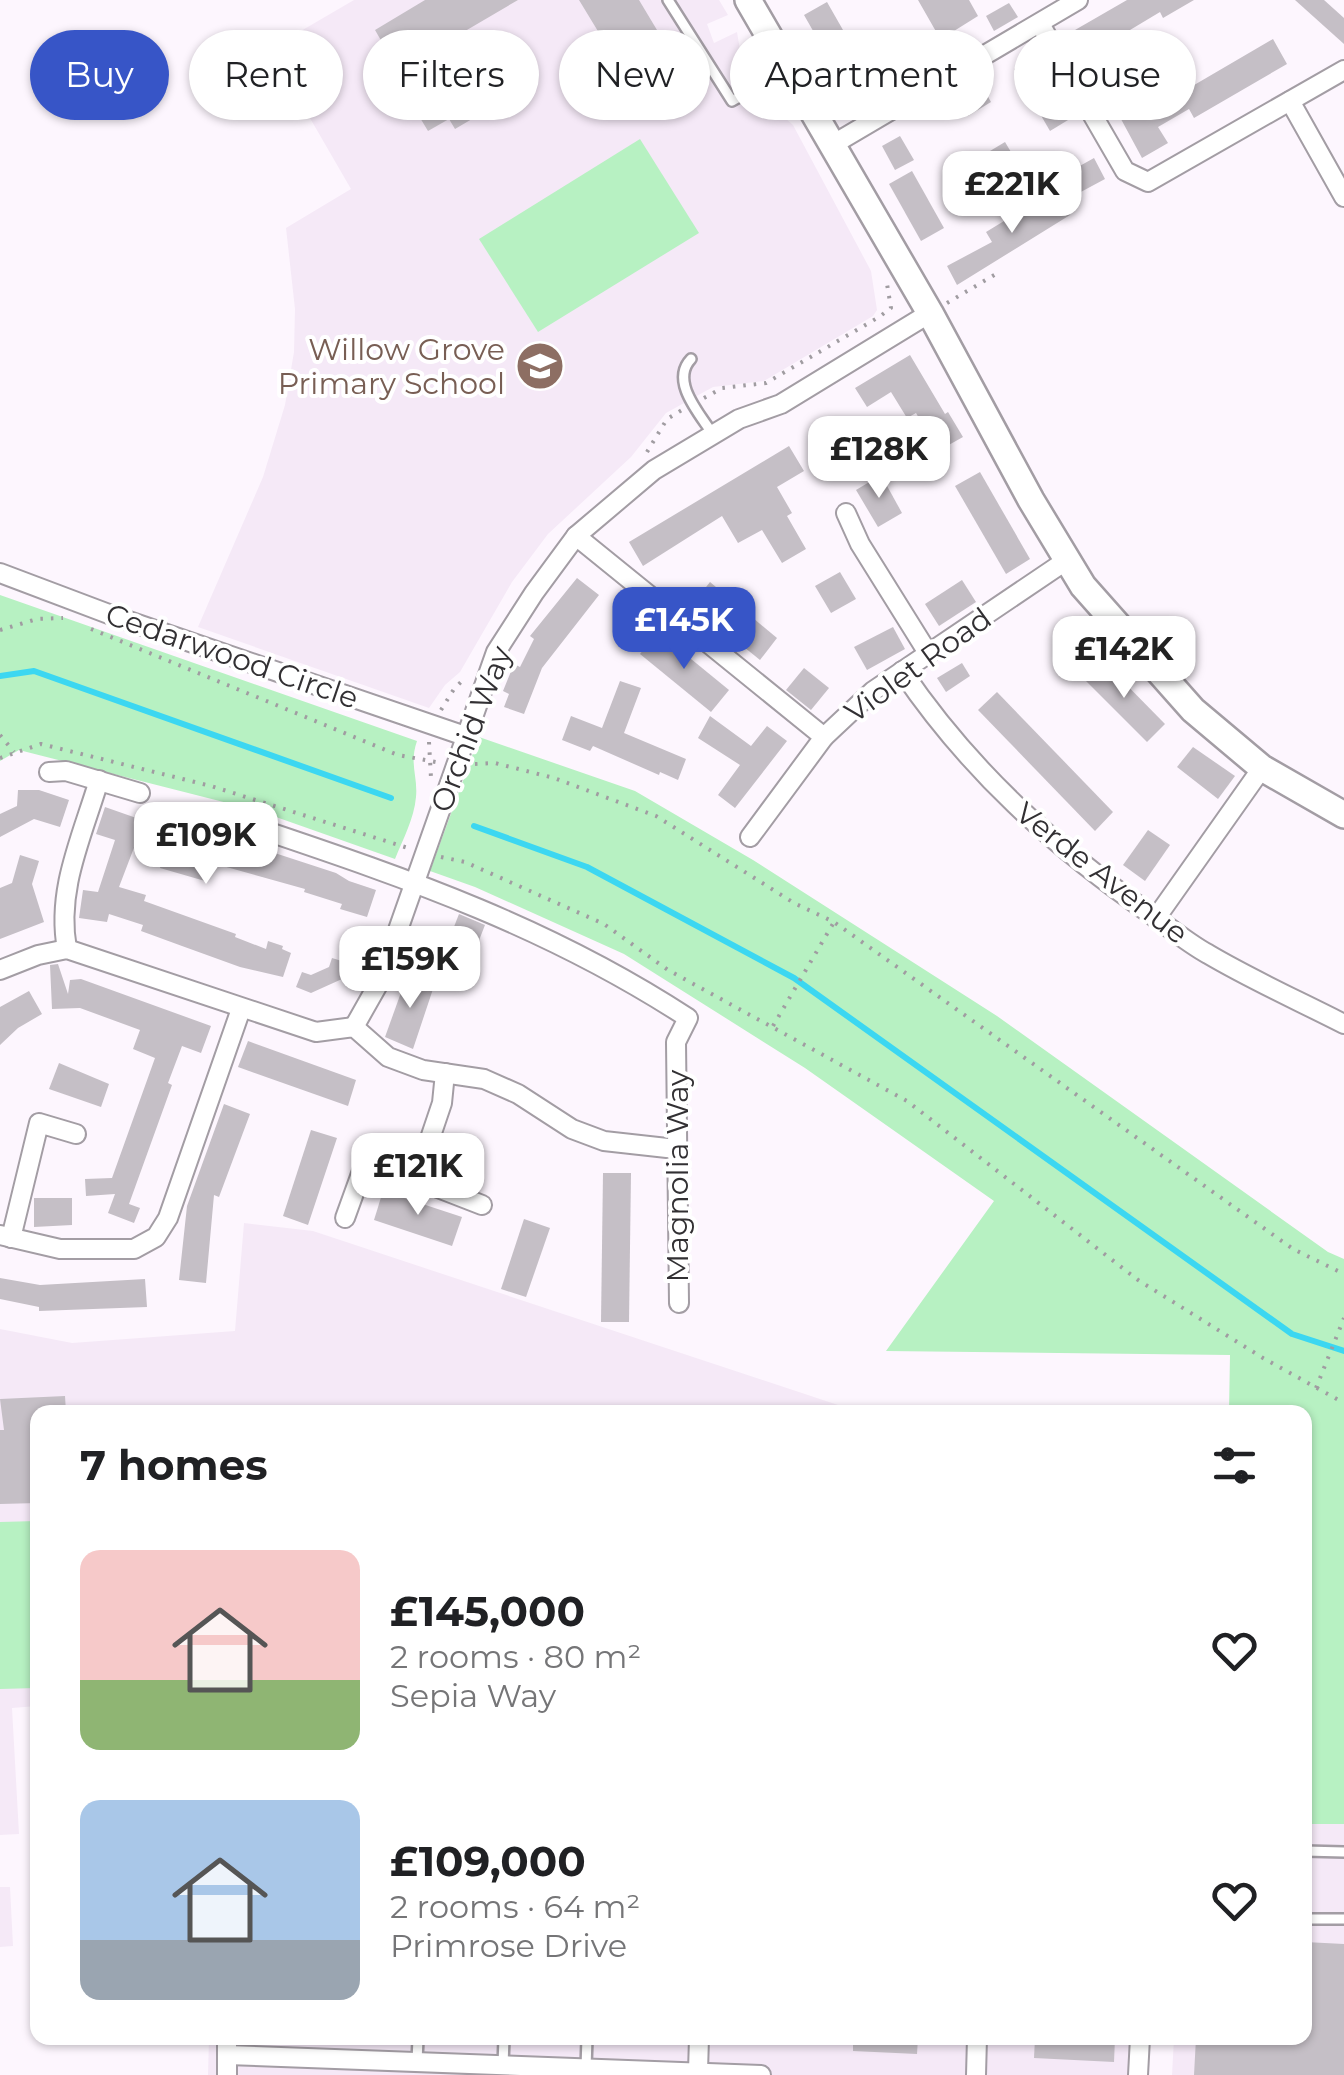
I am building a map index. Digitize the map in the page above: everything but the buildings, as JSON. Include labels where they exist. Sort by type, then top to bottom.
[{"type":"street","points":[[748,0],[766,30]]},
{"type":"street","points":[[832,146],[1078,0]]},
{"type":"street","points":[[1042,22],[1125,171],[1148,182],[1344,70]]},
{"type":"street","points":[[1290,101],[1344,197]]},
{"type":"street","points":[[818,120],[1082,586],[1193,710],[1262,768],[1344,815]]},
{"type":"street","name":"Orchid Way","points":[[354,1027],[380,981],[496,652],[576,536],[626,490],[712,434],[781,404],[930,313]]},
{"type":"street","points":[[846,513],[860,544],[928,654]]},
{"type":"street","points":[[576,536],[824,737]]},
{"type":"street","name":"Violet Road","points":[[750,837],[824,737],[873,690],[1067,560]]},
{"type":"street","name":"Cedarwood Circle","points":[[0,572],[122,611],[466,736]]},
{"type":"street","name":"Verde Avenue","points":[[902,671],[935,720],[981,774],[1066,851],[1208,955],[1344,1024]]},
{"type":"street","points":[[1156,918],[1262,768]]},
{"type":"street","points":[[49,772],[66,771],[140,793]]},
{"type":"street","points":[[67,950],[62,922],[66,884],[99,780]]},
{"type":"street","points":[[256,828],[414,880]]},
{"type":"street","name":"Magnolia Way","points":[[414,880],[562,945],[688,1018],[676,1042],[678,1303]]},
{"type":"street","points":[[0,970],[38,955],[67,950],[316,1032],[354,1027],[388,1057],[423,1070],[484,1079],[518,1094],[572,1130],[604,1141],[676,1149]]},
{"type":"street","points":[[76,1134],[39,1123],[6,1236],[60,1249],[115,1249],[134,1248],[156,1236],[168,1218],[242,1009]]},
{"type":"street","points":[[416,1180],[442,1103],[445,1072]]},
{"type":"street","points":[[345,1218],[366,1160],[482,1205]]},
{"type":"street","points":[[698,2072],[699,2045]]},
{"type":"street","points":[[976,2075],[977,2045]]},
{"type":"street","points":[[1138,2075],[1140,2045]]},
{"type":"street","points":[[226,2075],[227,2046],[407,2066],[503,2065],[550,2071],[586,2068],[761,2075]]},
{"type":"lane","points":[[668,0],[730,98]]},
{"type":"lane","points":[[691,359],[685,364],[683,382],[712,434]]},
{"type":"lane","points":[[1312,1850],[1344,1852]]},
{"type":"lane","points":[[1312,1919],[1344,1918]]},
{"type":"lane","points":[[503,2065],[504,2045]]},
{"type":"lane","points":[[586,2045],[586,2068]]},
{"type":"path","points":[[646,453],[667,419],[722,388],[766,383],[891,308],[884,270]]},
{"type":"path","points":[[930,313],[1000,271]]},
{"type":"path","points":[[0,630],[37,618],[62,618],[369,743],[429,761],[456,766],[494,763],[554,778],[656,816],[794,903],[834,922],[1293,1249],[1344,1274]]},
{"type":"path","points":[[432,793],[429,738],[454,688],[475,668]]},
{"type":"path","points":[[0,735],[14,752]]},
{"type":"path","points":[[0,758],[41,744],[211,786],[464,862],[604,924],[668,970],[907,1101],[1138,1280],[1344,1403]]},
{"type":"path","points":[[772,1028],[834,922]]},
{"type":"path","points":[[1316,1388],[1344,1318]]},
{"type":"shaded area","name":"Willow Grove Primary School","points":[[354,0],[719,0],[728,15],[707,24],[709,30],[559,30],[559,120],[710,120],[710,32],[714,43],[730,35],[730,120],[787,120],[793,125],[871,271],[877,310],[873,316],[764,381],[713,387],[666,413],[631,457],[548,534],[512,582],[460,672],[429,708],[198,627],[263,477],[285,405],[294,352],[295,309],[286,228],[351,189],[311,120],[343,120],[343,30],[303,30]]},
{"type":"shaded area","points":[[244,1223],[313,1231],[838,1405],[30,1405],[30,1707],[12,1708],[19,1834],[0,1835],[0,1329],[72,1343],[235,1331]]},
{"type":"shaded area","points":[[1312,1824],[1344,1824],[1344,2075],[1172,2075],[1174,2045],[1312,2045]]},
{"type":"shaded area","points":[[0,1887],[10,1887],[13,1946],[0,1947]]},
{"type":"shaded area","points":[[209,2045],[1131,2045],[1129,2075],[208,2075]]},
{"type":"green space","points":[[640,139],[699,233],[538,332],[479,239]]},
{"type":"green space","points":[[0,595],[417,741],[415,805],[395,859],[259,811],[19,750],[0,761]]},
{"type":"green space","points":[[479,737],[635,791],[753,860],[997,1016],[1328,1252],[1344,1259],[1344,1824],[1312,1824],[1312,1405],[1229,1405],[1230,1355],[886,1351],[994,1201],[805,1068],[624,954],[430,871]]},
{"type":"green space","points":[[30,1521],[30,1688],[0,1689],[0,1522]]},
{"type":"waterway","points":[[0,676],[34,671],[391,798]]},
{"type":"waterway","points":[[474,826],[587,867],[794,978],[1292,1334],[1344,1351]]},
{"type":"place","name":"Willow Grove Primary School","points":[[540,366]]}]
